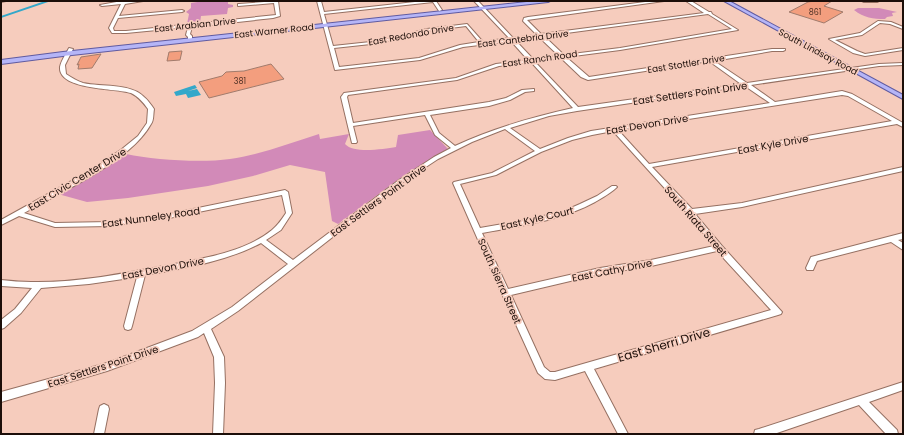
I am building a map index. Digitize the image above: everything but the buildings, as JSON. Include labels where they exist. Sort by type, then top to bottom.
[{"type":"main road","name":"East Warner Road","points":[[1,62],[193,33],[326,24],[481,7],[521,1]]},
{"type":"main road","name":"East Warner Road","points":[[326,24],[440,10],[548,1]]},
{"type":"main road","name":"South Lindsay Road","points":[[720,1],[734,6]]},
{"type":"main road","name":"South Lindsay Road","points":[[726,1],[903,97]]},
{"type":"main road","name":"East Warner Road","points":[[1,59],[70,51]]},
{"type":"street","points":[[102,5],[141,1]]},
{"type":"street","points":[[239,5],[276,1]]},
{"type":"street","name":"East Arabian Drive","points":[[116,17],[111,28],[113,32],[190,25],[193,33],[278,16],[276,1]]},
{"type":"street","points":[[320,1],[332,47]]},
{"type":"street","points":[[323,13],[434,1],[440,10]]},
{"type":"street","points":[[476,1],[577,109]]},
{"type":"street","points":[[563,56],[525,21],[525,19],[662,1]]},
{"type":"street","points":[[688,1],[710,13]]},
{"type":"street","points":[[865,1],[877,1]]},
{"type":"street","points":[[116,17],[124,2]]},
{"type":"street","points":[[116,17],[182,11]]},
{"type":"street","name":"East Ranch Road","points":[[351,124],[344,96],[346,94],[458,79],[492,66],[736,30],[710,13]]},
{"type":"street","name":"East Cantebria Drive","points":[[332,47],[338,69],[420,59],[462,46],[710,13]]},
{"type":"street","points":[[903,28],[891,23],[883,22],[877,23],[861,34],[831,39],[860,54],[903,49]]},
{"type":"street","points":[[190,25],[188,35],[193,33]]},
{"type":"street","name":"East Redondo Drive","points":[[332,47],[380,42],[427,30],[467,25],[482,44]]},
{"type":"street","name":"East Stottler Drive","points":[[563,56],[583,76],[588,78],[772,50],[783,50]]},
{"type":"street","name":"East Civic Center Drive","points":[[1,223],[119,155],[142,134],[150,120],[150,109],[148,104],[133,92],[79,83],[64,75],[62,69],[70,51]]},
{"type":"street","points":[[710,60],[775,104]]},
{"type":"street","name":"East Settlers Point Drive","points":[[1,397],[107,367],[182,340],[206,328],[235,309],[401,181],[427,163],[454,148],[506,126],[577,109],[851,69],[903,64]]},
{"type":"street","points":[[354,142],[351,124],[489,104],[508,99],[524,91],[532,90]]},
{"type":"street","name":"East Devon Drive","points":[[456,183],[494,174],[539,151],[577,137],[614,129],[846,94],[900,124]]},
{"type":"street","points":[[426,114],[437,134],[454,148]]},
{"type":"street","name":"East Kyle Drive","points":[[647,166],[900,124]]},
{"type":"street","points":[[506,126],[539,151]]},
{"type":"street","name":"South Riata Street","points":[[614,129],[690,212],[719,248],[778,312]]},
{"type":"street","points":[[690,212],[742,205],[903,169]]},
{"type":"street","name":"South Sierra Street","points":[[456,183],[541,370],[548,376]]},
{"type":"street","name":"East Kyle Court","points":[[478,231],[574,210],[602,196],[614,187]]},
{"type":"street","name":"East Nunneley Road","points":[[18,214],[55,225],[110,224],[169,216],[285,192]]},
{"type":"street","name":"East Devon Drive","points":[[1,283],[39,285],[85,282],[142,273],[237,251],[261,240],[275,231],[289,213],[285,192]]},
{"type":"street","points":[[810,268],[814,259],[903,236]]},
{"type":"street","points":[[892,239],[903,247]]},
{"type":"street","points":[[261,240],[293,264]]},
{"type":"street","name":"East Cathy Drive","points":[[505,293],[600,271],[651,263],[719,248]]},
{"type":"street","points":[[128,326],[142,273]]},
{"type":"street","points":[[1,325],[18,311],[39,285]]},
{"type":"street","name":"East Sherri Drive","points":[[548,376],[555,376],[588,367],[778,312]]},
{"type":"street","points":[[206,328],[219,358],[220,383],[218,434]]},
{"type":"street","points":[[588,367],[624,434]]},
{"type":"street","points":[[759,434],[903,386]]},
{"type":"street","points":[[861,400],[893,434]]},
{"type":"street","points":[[99,434],[104,409]]},
{"type":"shaded area","points":[[204,1],[228,1],[228,4],[233,5],[233,7],[228,8],[227,14],[201,16],[200,23],[187,24],[189,14],[186,12],[191,8],[191,3]]},
{"type":"shaded area","points":[[858,8],[879,8],[897,12],[892,13],[893,16],[885,19],[876,19],[869,18],[854,10]]},
{"type":"shaded area","points":[[430,130],[448,149],[406,174],[338,224],[332,221],[325,172],[290,165],[253,176],[208,186],[128,198],[87,202],[58,194],[126,154],[150,158],[178,160],[205,161],[230,159],[264,152],[319,134],[320,139],[349,134],[345,144],[349,147],[362,150],[377,150],[396,147],[398,135]]},
{"type":"water","points":[[195,85],[197,88],[188,91],[197,89],[201,95],[188,98],[186,94],[176,96],[174,92]]},
{"type":"waterway","points":[[1,17],[49,1]]}]
